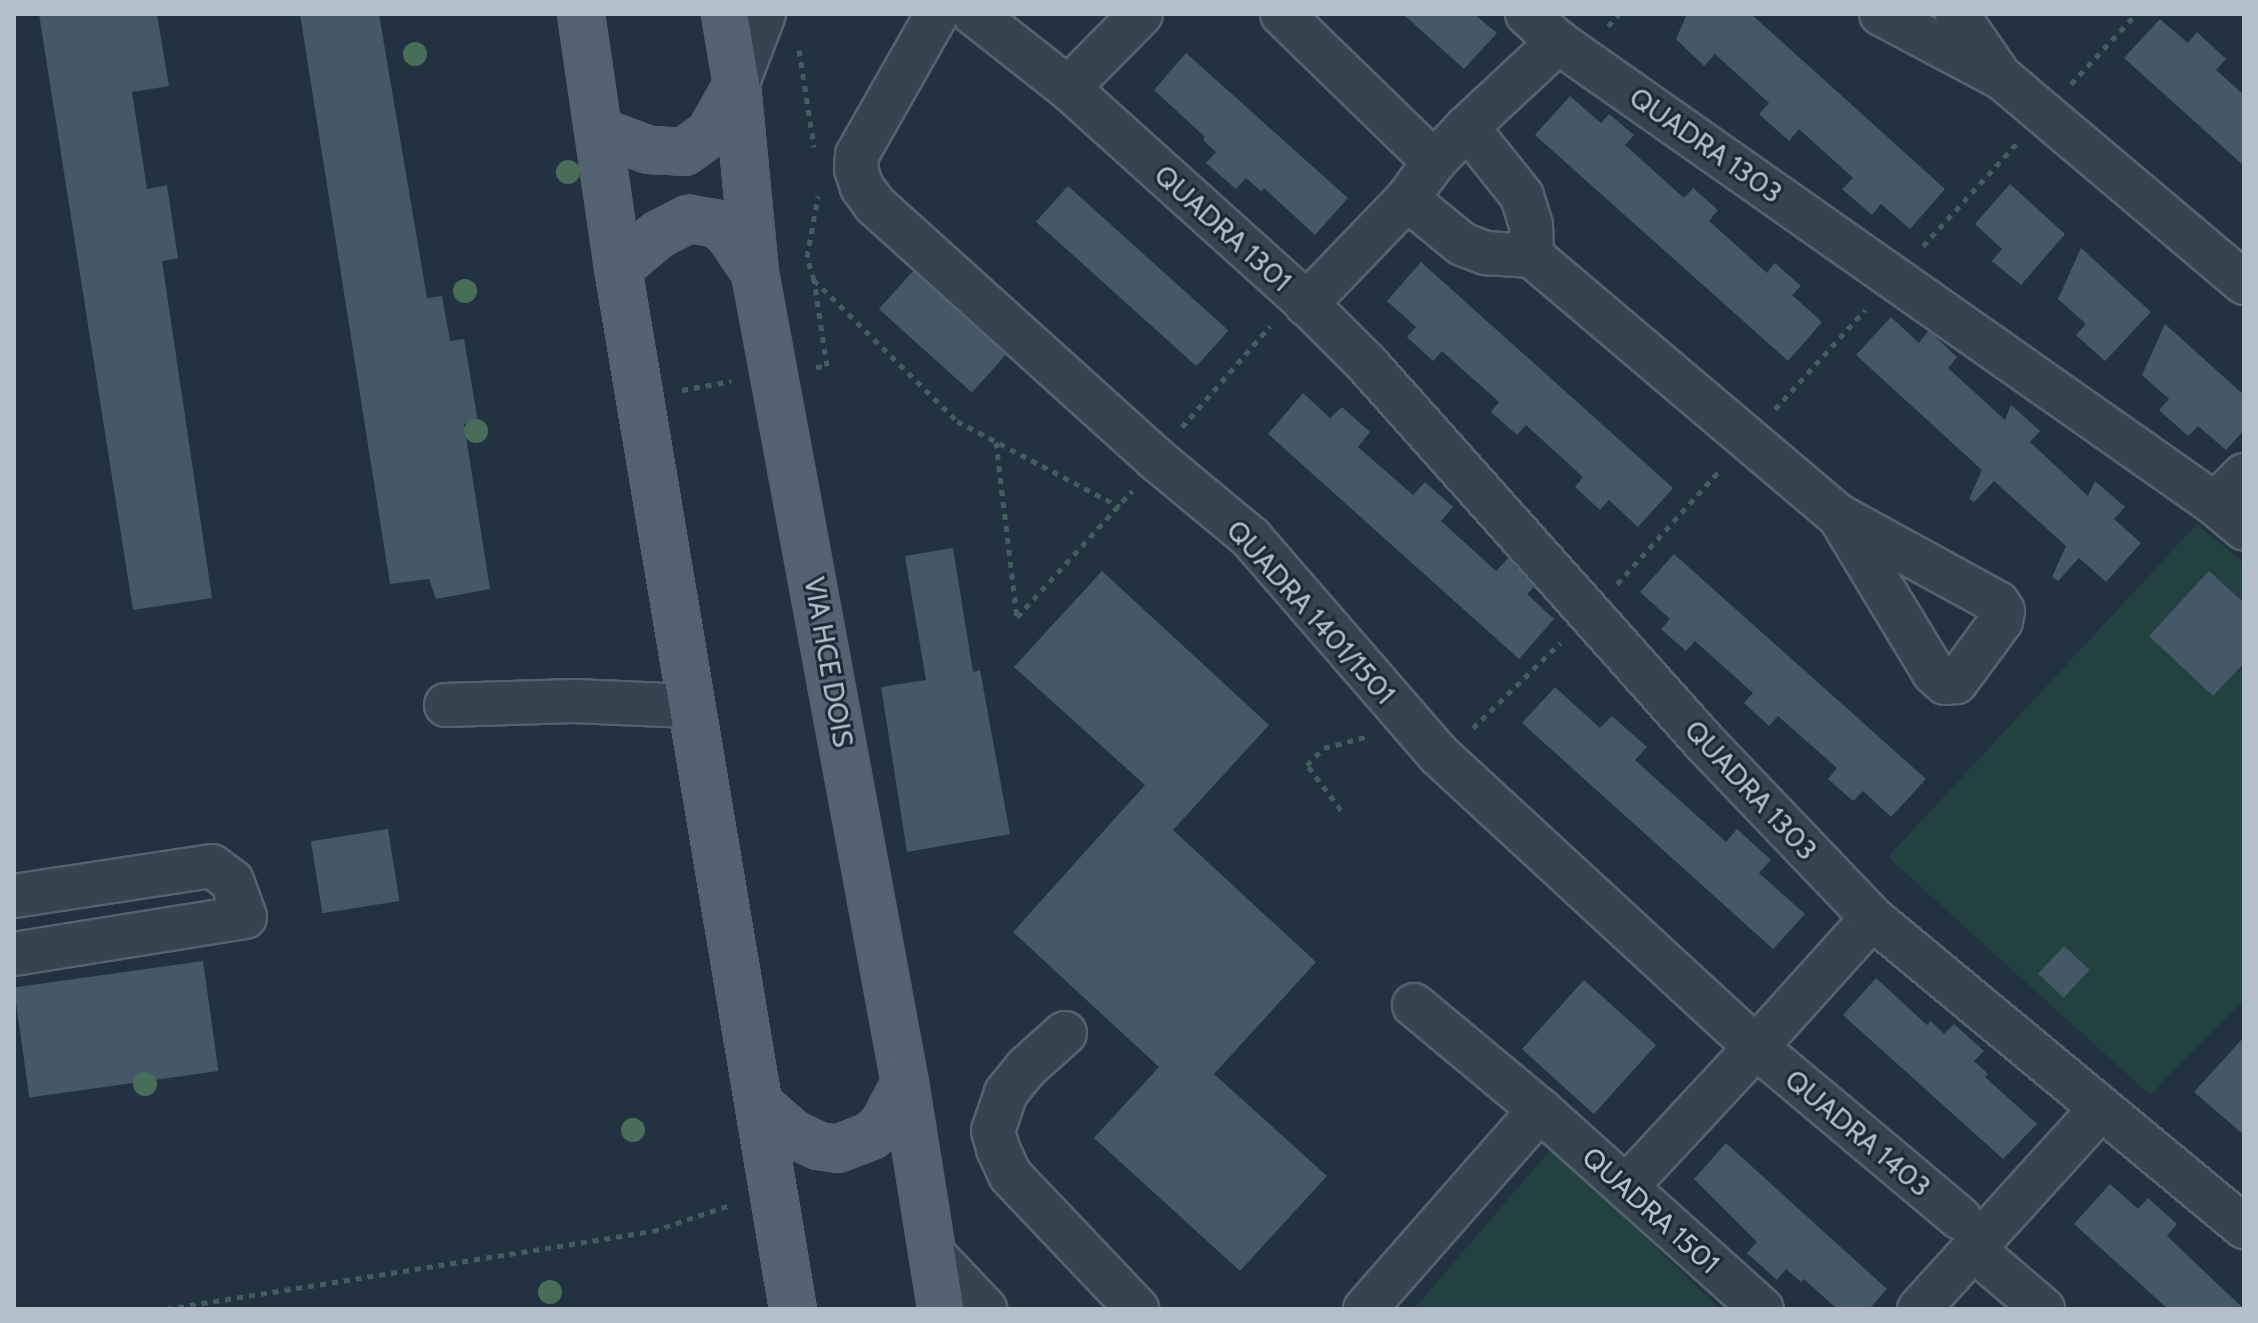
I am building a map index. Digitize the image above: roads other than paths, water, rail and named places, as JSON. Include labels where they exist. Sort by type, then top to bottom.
[{"type":"main road","points":[[581,14],[618,268],[793,1309]]},
{"type":"main road","name":"VIA HCE DOIS","points":[[725,14],[737,85],[755,273],[776,372],[905,1083],[941,1309]]},
{"type":"main road","points":[[600,132],[649,150],[684,152],[710,133],[737,85]]},
{"type":"main road","points":[[618,268],[675,224],[704,219],[736,239],[755,273]]},
{"type":"main road","points":[[761,1106],[793,1134],[819,1146],[837,1149],[871,1136],[883,1125],[905,1083]]},
{"type":"street","points":[[737,85],[764,14]]},
{"type":"street","name":"QUADRA 1401/1501","points":[[937,14],[857,155],[856,169],[862,187],[875,205],[1156,459],[1251,538],[1442,758],[1756,1047]]},
{"type":"street","name":"QUADRA 1301","points":[[974,14],[1068,88],[1306,304],[1407,199],[1434,162],[1467,127],[1558,42]]},
{"type":"street","points":[[1068,88],[1141,14]]},
{"type":"street","points":[[1282,14],[1434,162]]},
{"type":"street","points":[[1527,14],[1558,42]]},
{"type":"street","points":[[1881,14],[2003,79],[2244,283]]},
{"type":"street","points":[[1957,14],[2003,79]]},
{"type":"street","name":"QUADRA 1303","points":[[1558,42],[2230,516]]},
{"type":"street","points":[[1467,127],[1522,196],[1531,225],[1532,256]]},
{"type":"street","points":[[1407,199],[1444,232],[1470,248],[1496,255],[1532,256],[1839,516]]},
{"type":"street","name":"QUADRA 1303","points":[[1306,304],[1367,364],[1592,612],[1706,744],[1872,918],[2244,1227]]},
{"type":"street","points":[[2230,516],[2244,475]]},
{"type":"street","points":[[446,705],[574,701],[690,706]]},
{"type":"street","points":[[14,896],[212,866],[232,881],[245,917],[14,954]]},
{"type":"street","points":[[1626,1187],[1872,918]]},
{"type":"street","name":"QUADRA 1501","points":[[1414,1005],[1540,1110],[1762,1309]]},
{"type":"street","points":[[1065,1033],[1026,1068],[1006,1093],[993,1131],[1010,1175],[1137,1309]]},
{"type":"street","name":"QUADRA 1403","points":[[1756,1047],[1967,1234],[2043,1309]]},
{"type":"street","points":[[1919,1309],[1967,1234],[2101,1108]]},
{"type":"street","points":[[1365,1309],[1540,1110]]},
{"type":"street","points":[[931,1252],[985,1309]]}]
